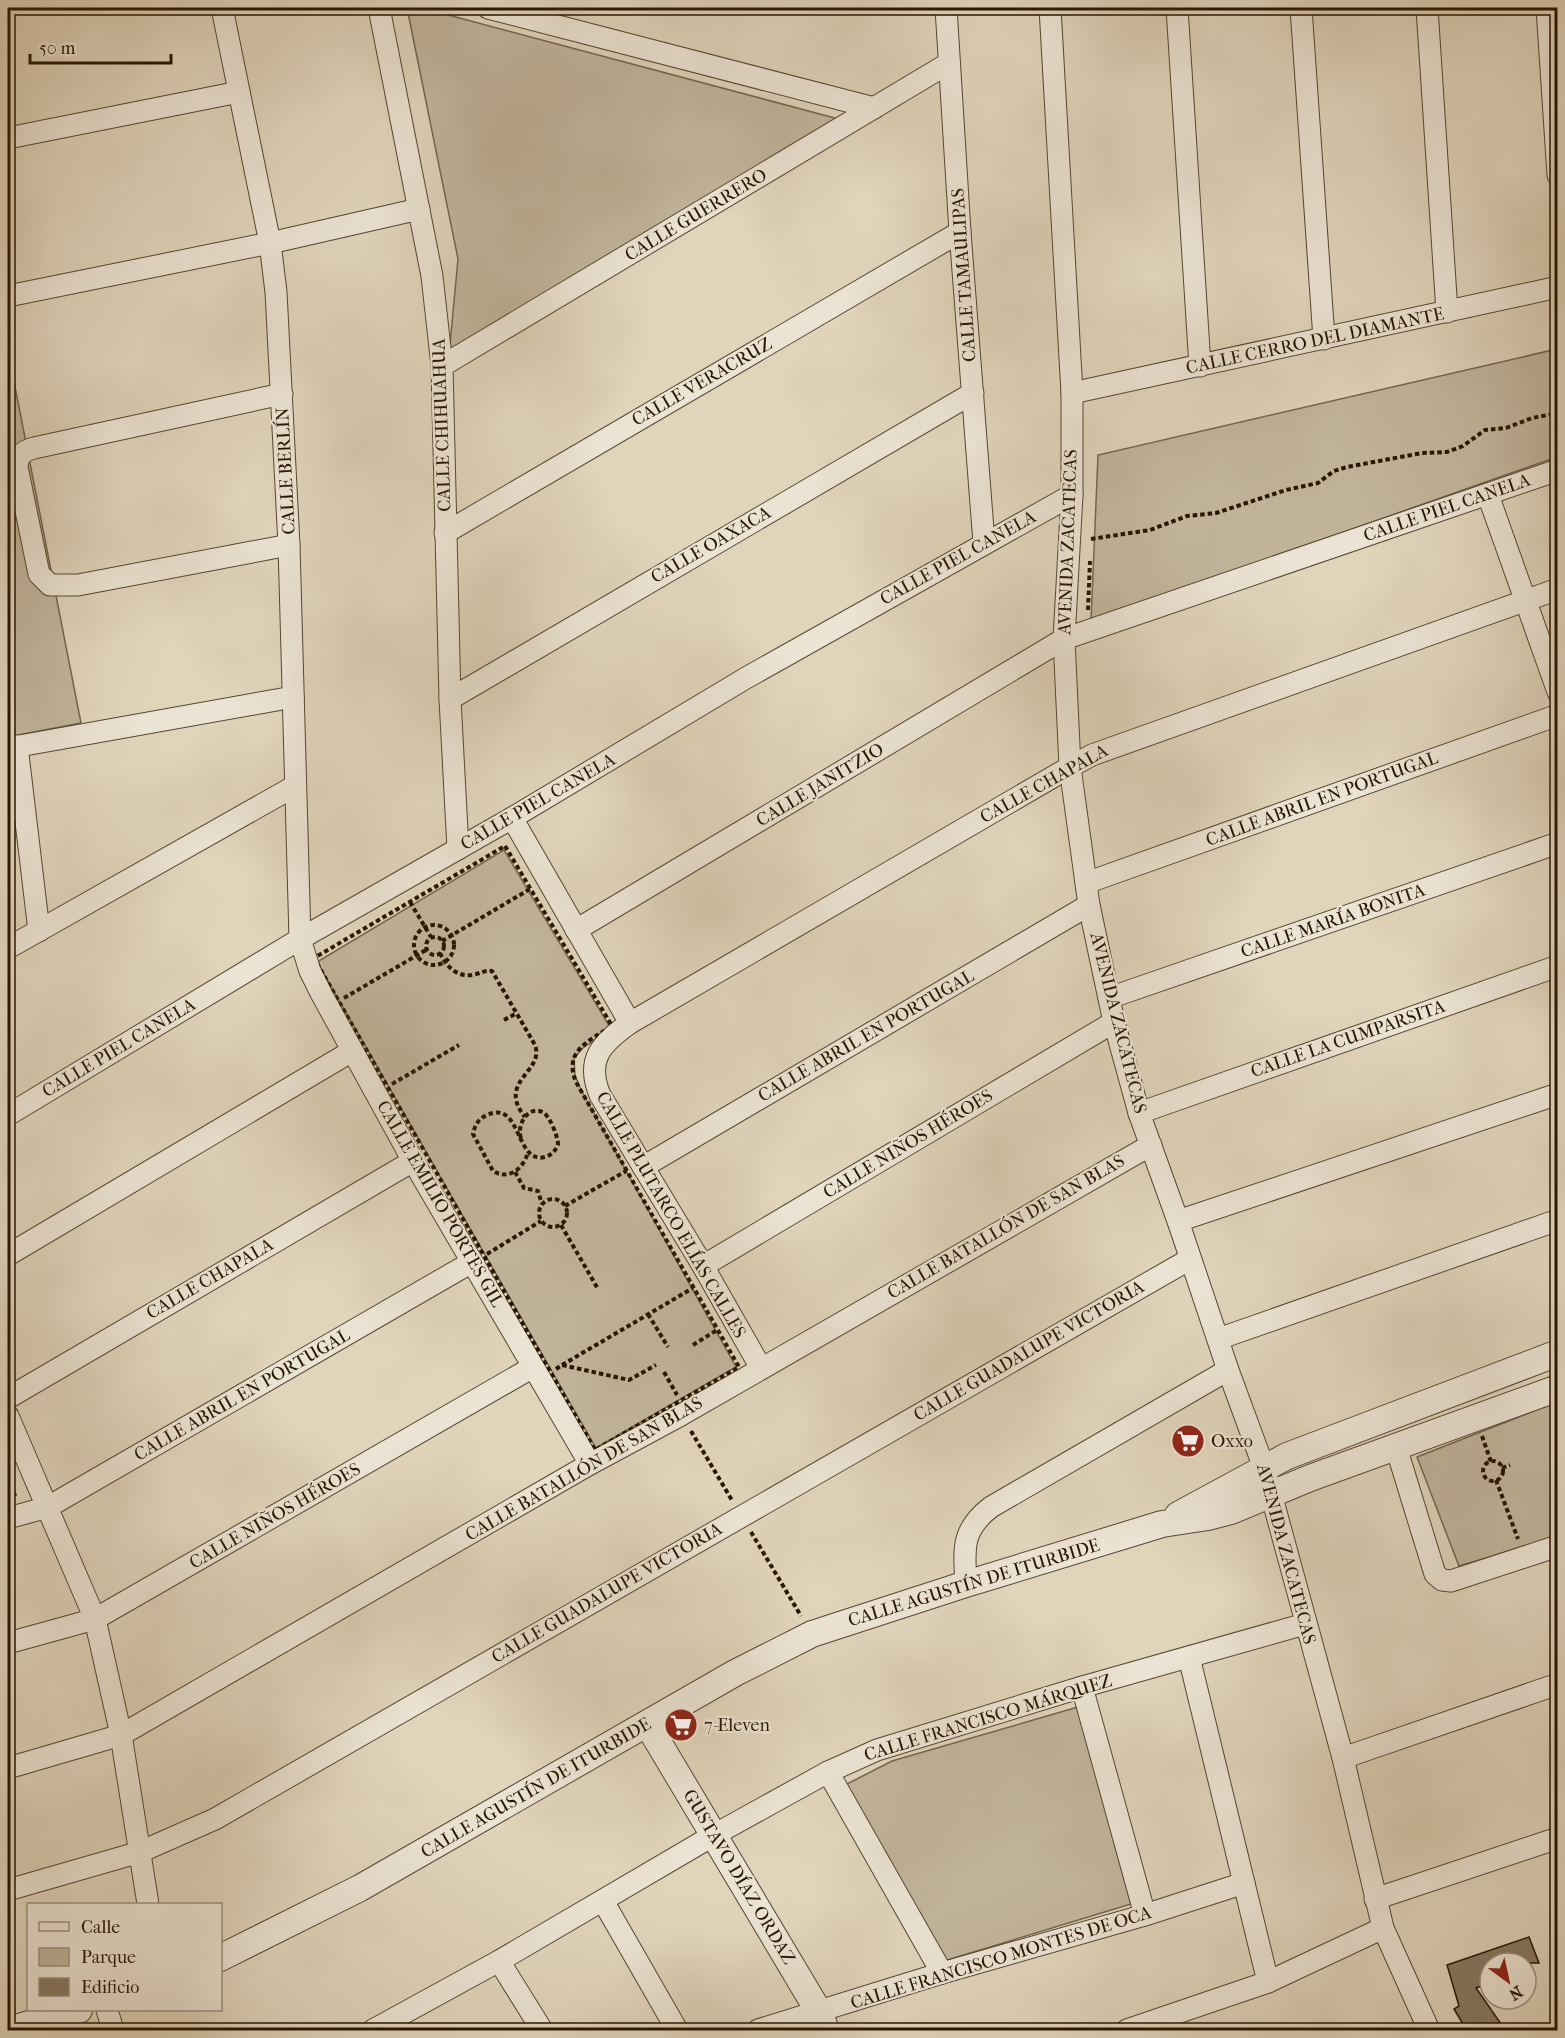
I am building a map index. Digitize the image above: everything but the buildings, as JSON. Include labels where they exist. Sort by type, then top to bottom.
[{"type":"street","name":"CALLE BERLÍN","points":[[222,8],[270,243],[276,292],[290,545],[300,939]]},
{"type":"street","name":"CALLE CHIHUAHUA","points":[[379,8],[432,276],[442,366],[450,699],[458,849]]},
{"type":"street","points":[[488,8],[874,108]]},
{"type":"street","name":"CALLE TAMAULIPAS","points":[[946,8],[960,232],[984,543]]},
{"type":"street","name":"AVENIDA ZACATECAS","points":[[1050,8],[1072,393],[1072,495],[1064,639],[1070,766],[1089,905],[1114,1022],[1139,1113],[1179,1221],[1228,1370],[1264,1468],[1343,1758],[1383,1928],[1430,2031]]},
{"type":"street","points":[[1177,8],[1200,366]]},
{"type":"street","points":[[1301,8],[1324,339]]},
{"type":"street","points":[[1426,8],[1448,312]]},
{"type":"street","points":[[1547,8],[1557,168]]},
{"type":"street","name":"CALLE GUERRERO","points":[[442,366],[949,63]]},
{"type":"street","points":[[8,138],[239,92]]},
{"type":"street","points":[[8,296],[270,243],[419,209]]},
{"type":"street","name":"CALLE VERACRUZ","points":[[445,533],[960,232]]},
{"type":"street","name":"CALLE CERRO DEL DIAMANTE","points":[[1072,393],[1557,287]]},
{"type":"street","name":"CALLE OAXACA","points":[[450,699],[973,393]]},
{"type":"street","points":[[282,394],[34,448],[19,456],[17,467],[39,574],[50,585],[78,585],[290,545]]},
{"type":"street","name":"CALLE PIEL CANELA","points":[[1064,639],[1557,470]]},
{"type":"street","name":"CALLE PIEL CANELA","points":[[8,1115],[300,939],[512,818],[746,678],[1072,495]]},
{"type":"street","points":[[1488,495],[1557,692]]},
{"type":"street","name":"CALLE CHAPALA","points":[[630,1023],[1070,766],[1111,747],[1557,589]]},
{"type":"street","name":"CALLE JANITZIO","points":[[576,930],[1064,639]]},
{"type":"street","points":[[39,931],[12,747],[293,697]]},
{"type":"street","name":"CALLE ABRIL EN PORTUGAL","points":[[1086,883],[1557,715]]},
{"type":"street","points":[[8,948],[295,786]]},
{"type":"street","points":[[512,818],[630,1023]]},
{"type":"street","name":"CALLE MARÍA BONITA","points":[[1109,998],[1557,843]]},
{"type":"street","name":"CALLE ABRIL EN PORTUGAL","points":[[635,1169],[1089,905]]},
{"type":"street","name":"CALLE EMILIO PORTES GIL","points":[[300,939],[310,970],[352,1051],[413,1161],[478,1259],[542,1370],[590,1464]]},
{"type":"street","name":"CALLE LA CUMPARSITA","points":[[1139,1113],[1557,966]]},
{"type":"street","name":"CALLE NIÑOS HÉROES","points":[[703,1266],[1114,1022]]},
{"type":"street","name":"CALLE PLUTARCO ELÍAS CALLES","points":[[630,1023],[609,1039],[598,1053],[593,1068],[595,1083],[635,1169],[703,1266],[761,1368]]},
{"type":"street","points":[[8,1255],[352,1051]]},
{"type":"street","points":[[1179,1221],[1557,1094]]},
{"type":"street","name":"CALLE BATALLÓN DE SAN BLAS","points":[[8,1768],[121,1735],[590,1464],[681,1415],[1151,1145]]},
{"type":"street","name":"CALLE CHAPALA","points":[[8,1398],[413,1161]]},
{"type":"street","points":[[1218,1339],[1557,1220]]},
{"type":"street","name":"CALLE ABRIL EN PORTUGAL","points":[[8,1510],[48,1507],[478,1259]]},
{"type":"street","name":"CALLE GUADALUPE VICTORIA","points":[[8,1890],[140,1852],[215,1819],[1190,1259]]},
{"type":"street","name":"CALLE AGUSTÍN DE ITURBIDE","points":[[1162,1524],[1264,1468],[1306,1448],[1557,1353]]},
{"type":"street","name":"CALLE NIÑOS HÉROES","points":[[8,1643],[95,1619],[542,1370]]},
{"type":"street","points":[[966,1584],[964,1547],[969,1529],[979,1516],[1228,1370]]},
{"type":"street","name":"CALLE AGUSTÍN DE ITURBIDE","points":[[222,1957],[360,1888],[648,1725],[735,1673],[812,1634],[1162,1524],[1231,1511],[1271,1493],[1557,1388]]},
{"type":"street","points":[[8,1416],[95,1619],[121,1735],[148,1903]]},
{"type":"street","points":[[1395,1447],[1435,1574],[1442,1580],[1451,1581],[1557,1546]]},
{"type":"street","name":"CALLE FRANCISCO MÁRQUEZ","points":[[374,2031],[603,1901],[714,1834],[828,1772],[877,1750],[1082,1687],[1305,1624]]},
{"type":"street","points":[[1189,1657],[1268,1982]]},
{"type":"street","points":[[1343,1758],[1557,1684]]},
{"type":"street","points":[[1082,1687],[1145,1915]]},
{"type":"street","name":"GUSTAVO DÍAZ ORDAZ","points":[[648,1725],[823,2021]]},
{"type":"street","points":[[828,1772],[942,1973]]},
{"type":"street","points":[[1375,1899],[1557,1838]]},
{"type":"street","name":"CALLE FRANCISCO MONTES DE OCA","points":[[758,2031],[823,2021],[942,1973],[1145,1915],[1244,1883]]},
{"type":"street","points":[[603,1901],[677,2031]]},
{"type":"street","points":[[1126,2031],[1268,1982],[1383,1928]]},
{"type":"street","points":[[499,1961],[542,2031]]},
{"type":"street","points":[[8,2030],[76,2011]]},
{"type":"street","points":[[107,2011],[113,2031]]},
{"type":"path","points":[[1092,527],[1091,539],[1150,530],[1187,516],[1216,513],[1286,490],[1318,483],[1334,471],[1347,467],[1422,453],[1447,452],[1463,446],[1485,430],[1506,428],[1532,418],[1557,413]]},
{"type":"path","points":[[1090,551],[1088,610],[1099,606]]},
{"type":"path","points":[[505,846],[612,1026],[580,1048],[574,1058],[574,1076],[635,1169],[694,1288],[739,1367],[595,1450],[542,1370],[478,1259],[387,1087],[314,958],[410,902],[505,846]]},
{"type":"path","points":[[442,941],[530,889]]},
{"type":"path","points":[[410,902],[431,937]]},
{"type":"path","points":[[441,927],[452,936],[453,952],[444,962],[431,965],[425,963],[418,955],[415,946],[416,939],[425,928],[441,927]]},
{"type":"path","points":[[426,950],[426,941],[431,937],[437,937],[442,941],[443,949],[440,953]]},
{"type":"path","points":[[339,1002],[426,950]]},
{"type":"path","points":[[426,950],[431,954],[440,953]]},
{"type":"path","points":[[440,953],[444,962],[454,971],[465,975],[492,971],[537,1051],[535,1062],[522,1076],[517,1088],[518,1106],[525,1117]]},
{"type":"path","points":[[504,1020],[517,1013]]},
{"type":"path","points":[[387,1087],[459,1045]]},
{"type":"path","points":[[521,1138],[519,1127],[525,1117],[536,1112],[544,1113],[559,1141],[555,1150],[548,1156],[537,1157],[528,1152],[521,1138],[512,1120],[499,1114],[484,1116],[476,1124],[473,1134],[493,1171],[501,1174],[515,1172],[523,1165],[528,1152]]},
{"type":"path","points":[[565,1206],[635,1169]]},
{"type":"path","points":[[515,1172],[524,1188],[538,1191],[542,1204]]},
{"type":"path","points":[[552,1199],[561,1201],[565,1206],[567,1217],[561,1225],[547,1227],[541,1221],[538,1211],[542,1204],[552,1199]]},
{"type":"path","points":[[478,1259],[541,1221]]},
{"type":"path","points":[[561,1225],[598,1289]]},
{"type":"path","points":[[542,1370],[562,1365],[694,1288]]},
{"type":"path","points":[[648,1314],[668,1347]]},
{"type":"path","points":[[693,1345],[718,1330]]},
{"type":"path","points":[[562,1365],[629,1380],[656,1365]]},
{"type":"path","points":[[664,1372],[681,1401]]},
{"type":"path","points":[[1491,1462],[1481,1435],[1492,1431]]},
{"type":"path","points":[[1491,1462],[1498,1462],[1502,1468],[1502,1474],[1496,1479],[1488,1479],[1485,1475],[1485,1466],[1491,1462]]},
{"type":"path","points":[[1502,1468],[1510,1465]]},
{"type":"path","points":[[8,1478],[17,1500],[8,1510]]},
{"type":"path","points":[[1496,1479],[1520,1546]]},
{"type":"green space","points":[[407,8],[422,8],[846,121],[449,355],[458,259]]},
{"type":"green space","points":[[1557,349],[1557,457],[1091,621],[1098,455]]},
{"type":"green space","points":[[8,351],[81,723],[8,737]]},
{"type":"green space","points":[[504,850],[611,1029],[583,1048],[574,1058],[575,1075],[581,1090],[736,1367],[596,1448],[317,962]]},
{"type":"green space","points":[[1557,1402],[1557,1537],[1459,1566],[1417,1457]]},
{"type":"green space","points":[[1078,1707],[1131,1904],[944,1961],[843,1786],[892,1761]]},
{"type":"place","name":"Oxxo","points":[[1188,1441]]},
{"type":"place","name":"7-Eleven","points":[[681,1725]]}]
